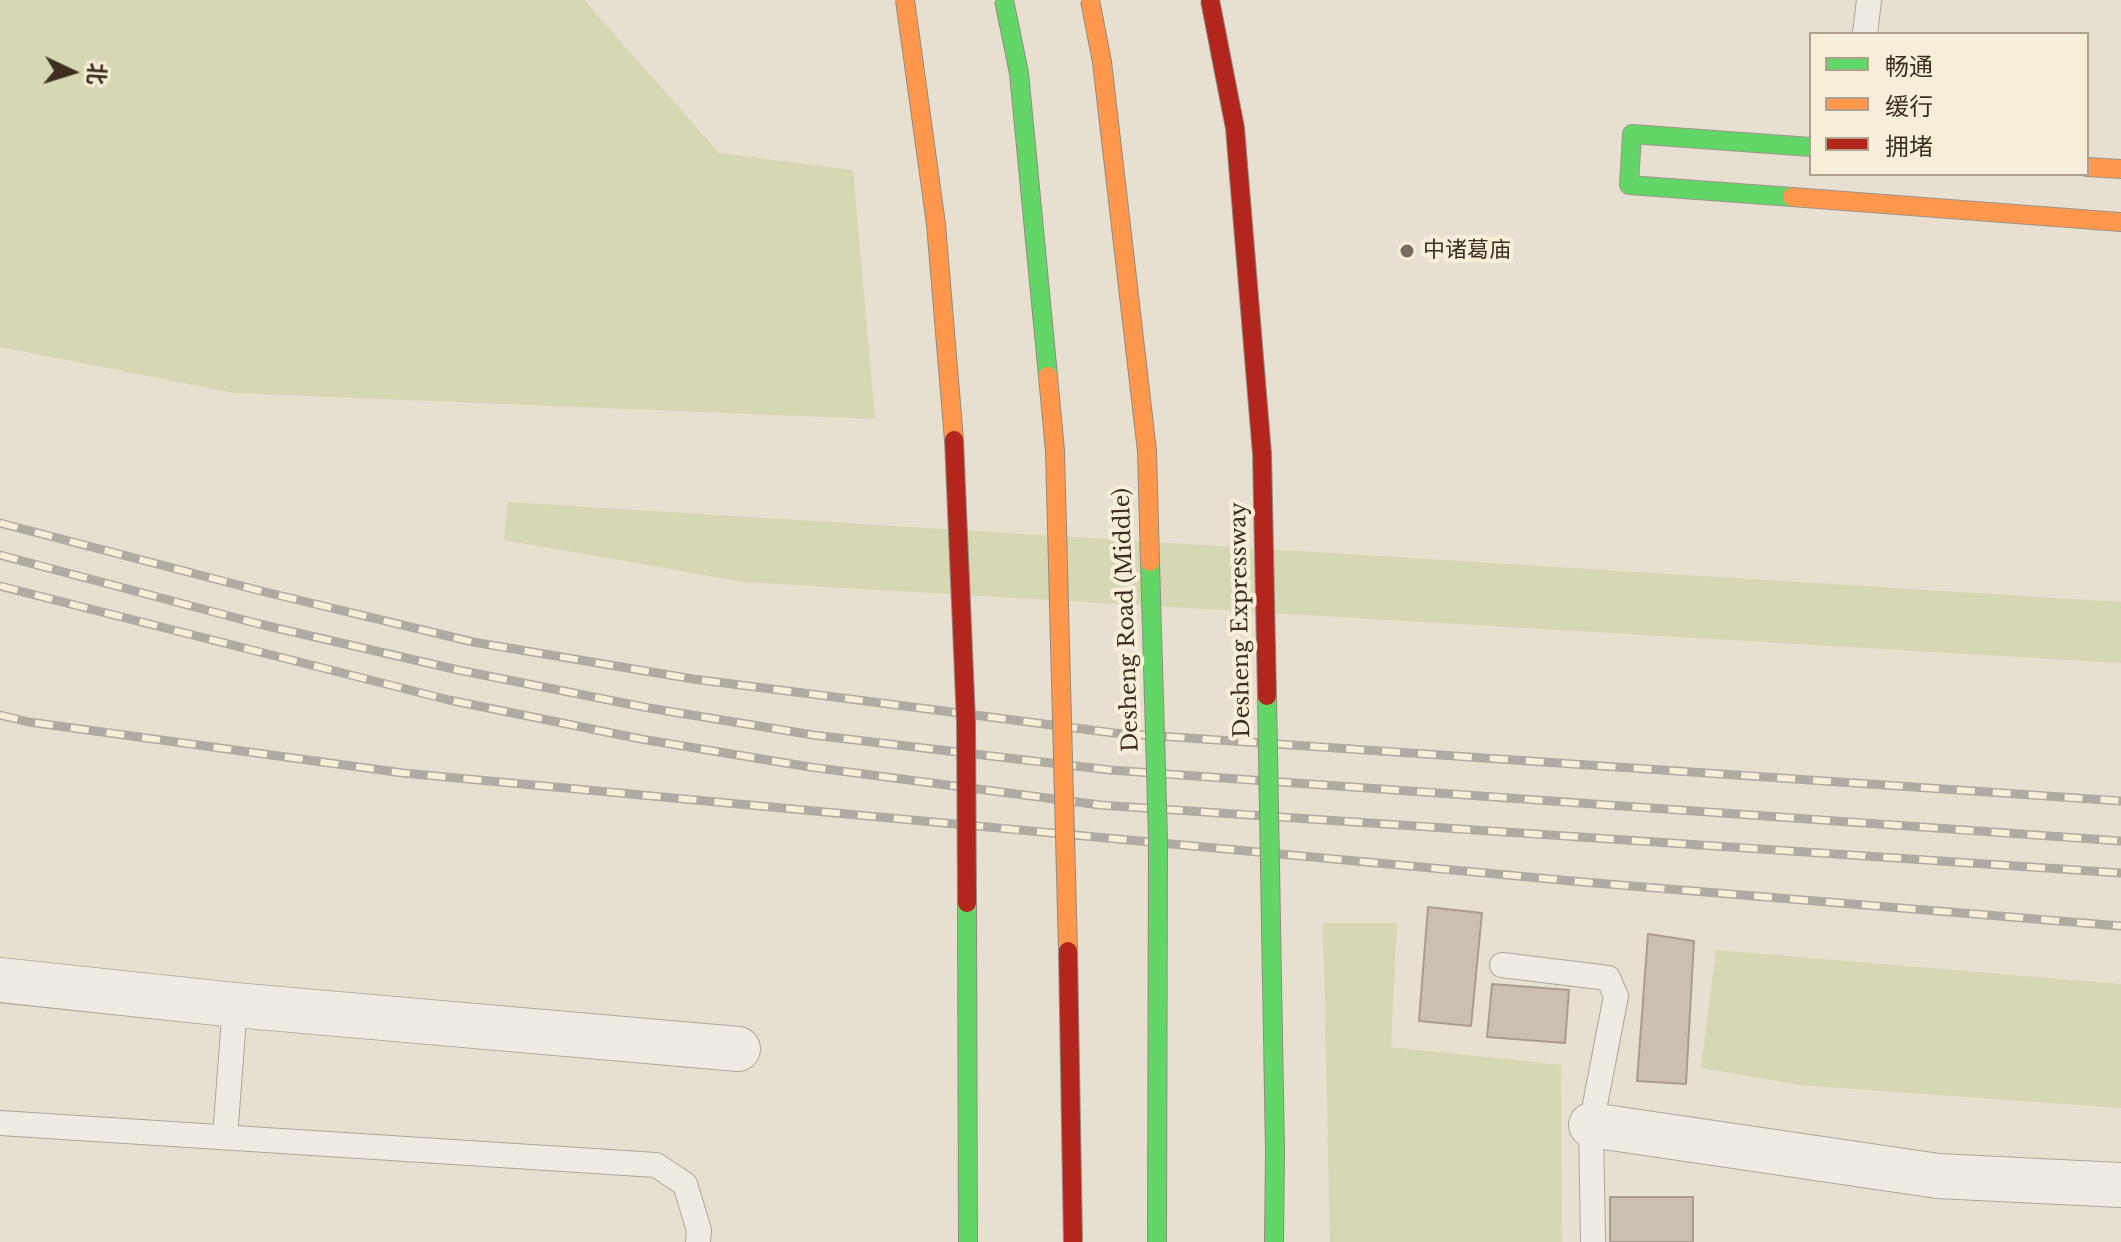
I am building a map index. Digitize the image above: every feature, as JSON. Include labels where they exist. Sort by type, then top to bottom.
[{"type":"main road","points":[[905,0],[936,224],[956,472],[966,721],[968,1242]]},
{"type":"main road","points":[[1004,0],[1019,73],[1055,451],[1066,790],[1073,1242]]},
{"type":"main road","name":"Desheng Road (Middle)","points":[[1090,0],[1102,62],[1147,451],[1158,839],[1157,1242]]},
{"type":"main road","name":"Desheng Expressway","points":[[1210,0],[1235,128],[1262,454],[1274,1242]]},
{"type":"main road","points":[[1809,147],[1632,134],[1629,185],[2121,222]]},
{"type":"main road","points":[[2089,167],[2121,169]]},
{"type":"street","points":[[0,980],[235,1005],[738,1049]]},
{"type":"street","points":[[1591,1125],[1938,1176],[2121,1185]]},
{"type":"lane","points":[[1865,32],[1869,0]]},
{"type":"lane","points":[[1502,965],[1608,978],[1616,996],[1591,1125],[1593,1242]]},
{"type":"lane","points":[[225,1137],[235,1005]]},
{"type":"lane","points":[[0,1123],[656,1165],[685,1184],[699,1230],[698,1242]]},
{"type":"green space","points":[[0,0],[584,0],[719,153],[853,170],[875,419],[234,393],[0,347]]},
{"type":"green space","points":[[508,502],[2121,602],[2121,663],[744,582],[504,540]]},
{"type":"green space","points":[[1323,923],[1397,923],[1391,1047],[1561,1065],[1562,1242],[1330,1242]]},
{"type":"green space","points":[[1716,950],[2121,984],[2121,1108],[1799,1085],[1701,1068]]},
{"type":"building","points":[[1428,907],[1482,913],[1471,1026],[1419,1021]]},
{"type":"building","points":[[1648,934],[1694,941],[1686,1084],[1637,1081]]},
{"type":"building","points":[[1492,984],[1569,990],[1565,1043],[1487,1037]]},
{"type":"building","points":[[1610,1197],[1693,1197],[1693,1242],[1610,1242]]},
{"type":"railway","points":[[0,523],[473,642],[693,679],[1114,733],[2121,801]]},
{"type":"railway","points":[[0,555],[259,624],[458,670],[649,708],[813,735],[1110,770],[2121,841]]},
{"type":"railway","points":[[0,586],[449,700],[641,739],[810,767],[1100,805],[2121,873]]},
{"type":"railway","points":[[0,715],[29,722],[403,773],[1583,882],[2121,926]]},
{"type":"traffic: fast","points":[[1004,0],[1019,73],[1048,376]]},
{"type":"traffic: fast","points":[[1792,197],[1629,185],[1632,134],[1809,147]]},
{"type":"traffic: fast","points":[[1150,562],[1158,839],[1157,1242]]},
{"type":"traffic: fast","points":[[1267,696],[1274,1242]]},
{"type":"traffic: fast","points":[[967,903],[968,1242]]},
{"type":"traffic: slow","points":[[905,0],[936,224],[954,440]]},
{"type":"traffic: slow","points":[[1090,0],[1102,62],[1147,451],[1150,562]]},
{"type":"traffic: slow","points":[[2089,167],[2121,169]]},
{"type":"traffic: slow","points":[[1792,197],[2121,222]]},
{"type":"traffic: slow","points":[[1048,376],[1055,451],[1068,951]]},
{"type":"traffic: jam","points":[[1210,0],[1235,128],[1262,454],[1267,696]]},
{"type":"traffic: jam","points":[[954,440],[966,721],[967,903]]},
{"type":"traffic: jam","points":[[1068,951],[1073,1242]]},
{"type":"place","name":"中诸葛庙","points":[[1407,251]]}]
